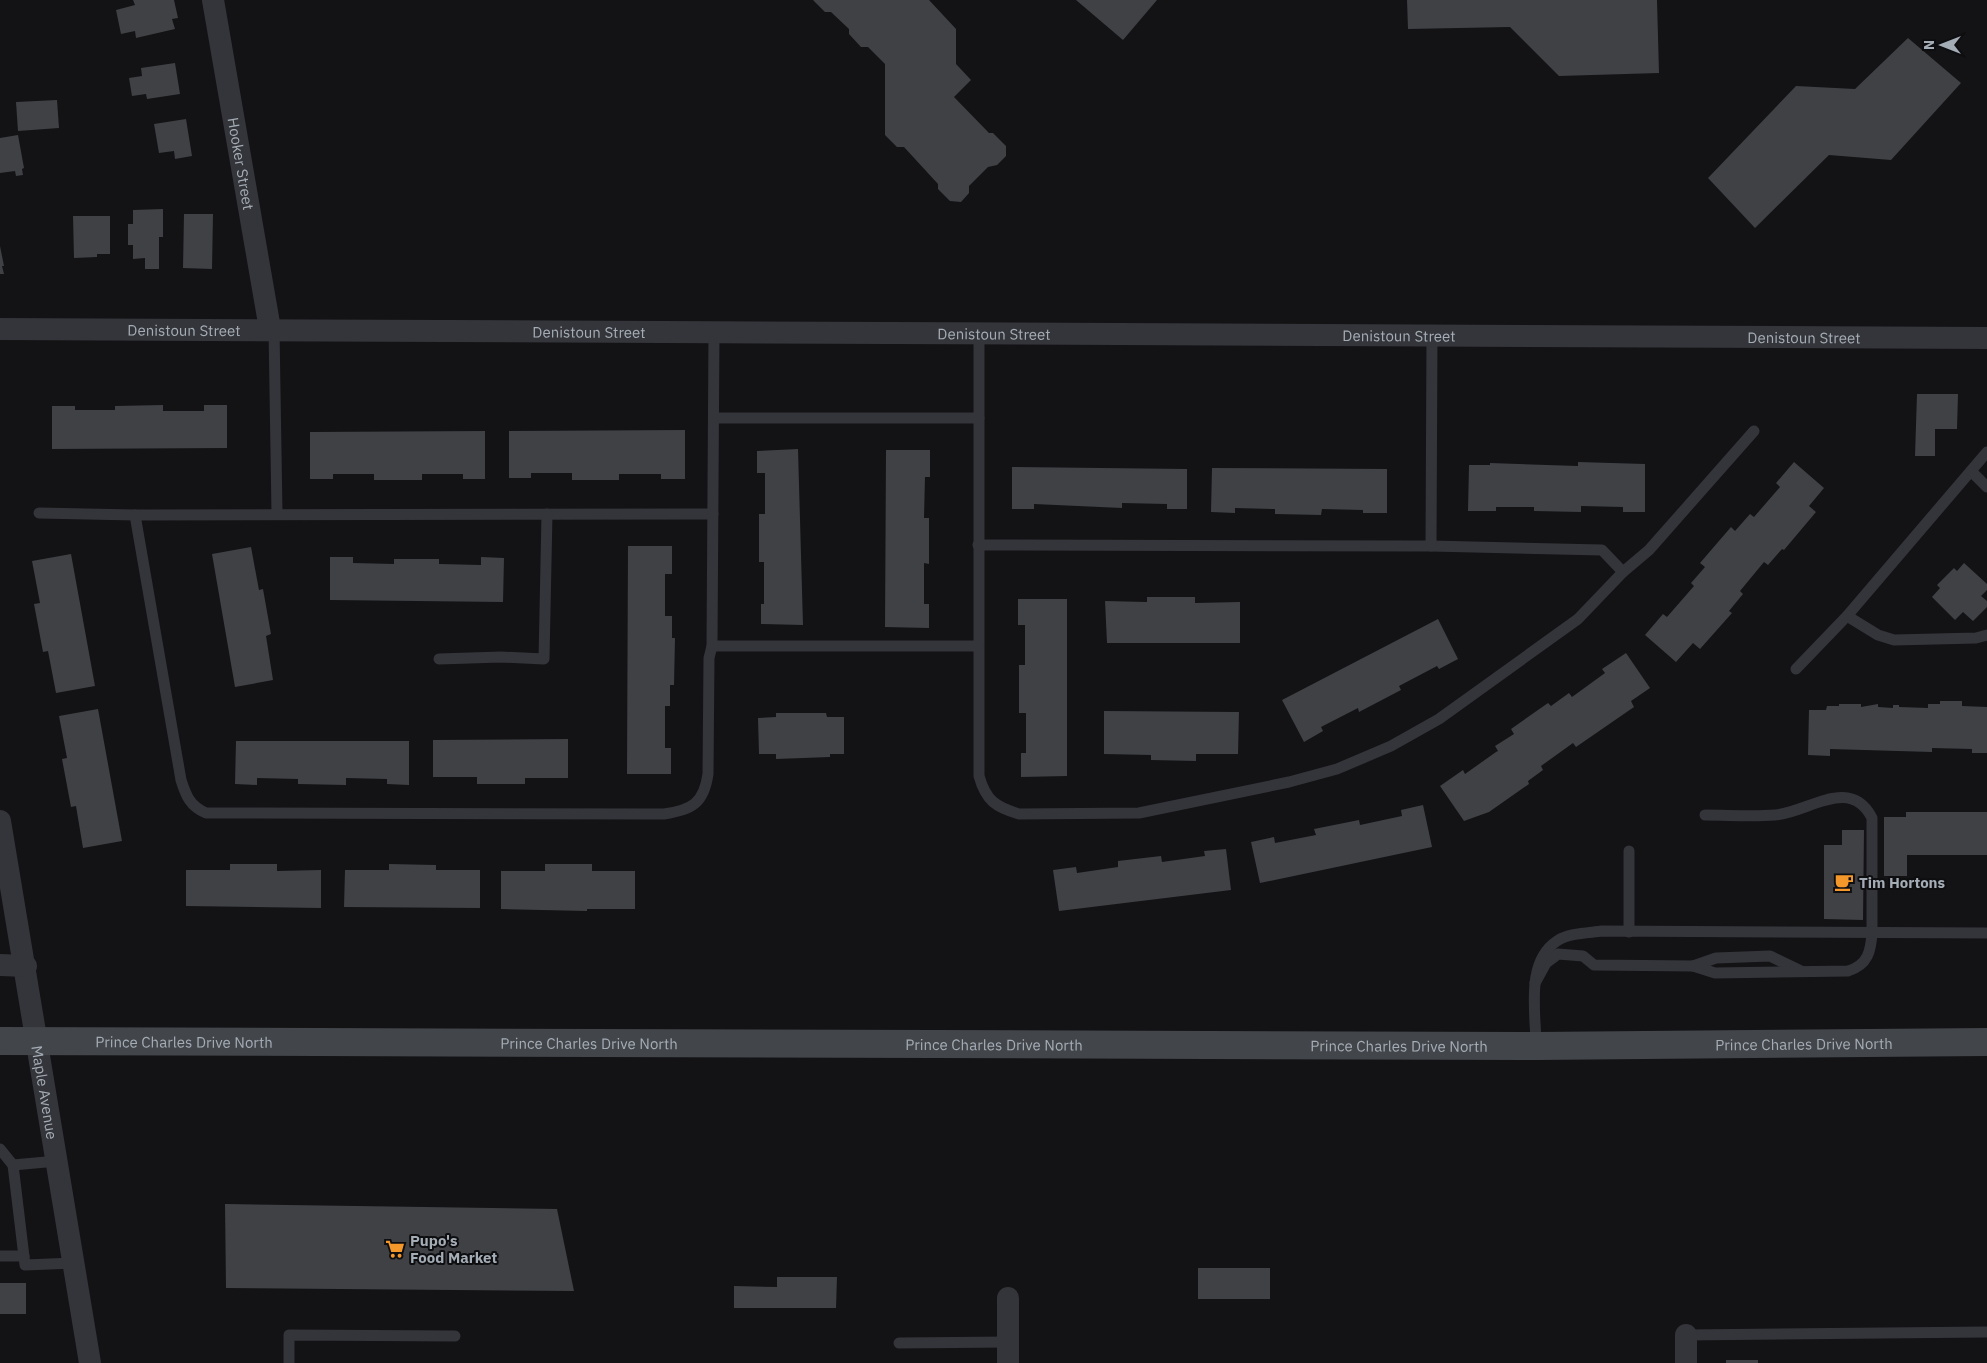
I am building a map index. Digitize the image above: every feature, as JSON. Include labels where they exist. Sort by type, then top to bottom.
[{"type":"main road","name":"Prince Charles Drive North","points":[[0,1041],[1536,1046],[1987,1042]]},
{"type":"street","name":"Hooker Street","points":[[213,0],[272,329]]},
{"type":"street","name":"Denistoun Street","points":[[0,329],[1987,338]]},
{"type":"street","name":"Maple Avenue","points":[[0,821],[26,966],[90,1363]]},
{"type":"street","points":[[0,965],[26,966]]},
{"type":"street","points":[[1008,1298],[1008,1353]]},
{"type":"street","points":[[1686,1335],[1686,1363]]},
{"type":"lane","points":[[272,329],[277,513]]},
{"type":"lane","points":[[136,515],[181,780],[189,802],[197,809],[206,813],[664,814],[686,810],[695,805],[706,786],[709,658],[712,646],[714,332]]},
{"type":"lane","points":[[979,333],[977,646],[979,776],[984,793],[1001,808],[1020,814],[1139,813],[1299,779],[1346,766],[1391,746],[1439,719],[1578,619],[1623,572],[1649,550],[1754,431]]},
{"type":"lane","points":[[1431,546],[1432,335]]},
{"type":"lane","points":[[714,418],[979,418]]},
{"type":"lane","points":[[1796,669],[1847,616],[1987,452]]},
{"type":"lane","points":[[1971,472],[1987,487]]},
{"type":"lane","points":[[39,513],[136,515],[277,513],[713,514]]},
{"type":"lane","points":[[439,659],[501,657],[544,659],[546,514]]},
{"type":"lane","points":[[978,545],[1431,546],[1602,550],[1623,572]]},
{"type":"lane","points":[[1847,616],[1878,635],[1894,640],[1976,638],[1987,635]]},
{"type":"lane","points":[[712,646],[977,646]]},
{"type":"lane","points":[[1535,983],[1546,963],[1558,954],[1583,956],[1594,965],[1692,966],[1715,973],[1842,971],[1858,968],[1869,953],[1872,932],[1872,818],[1867,808],[1859,802],[1848,798],[1834,797],[1777,815],[1705,816]]},
{"type":"lane","points":[[1629,851],[1629,932]]},
{"type":"lane","points":[[1536,1046],[1535,983],[1539,964],[1545,951],[1558,940],[1584,933],[1987,933]]},
{"type":"lane","points":[[1692,966],[1716,958],[1770,956],[1802,972]]},
{"type":"lane","points":[[0,1149],[13,1165],[25,1265],[74,1263]]},
{"type":"lane","points":[[13,1165],[57,1161]]},
{"type":"lane","points":[[0,1256],[24,1256]]},
{"type":"lane","points":[[1686,1335],[1987,1332]]},
{"type":"lane","points":[[289,1363],[289,1335],[455,1336]]},
{"type":"lane","points":[[899,1343],[1008,1353]]},
{"type":"building","points":[[133,0],[174,0],[178,18],[172,19],[175,29],[136,38],[135,31],[121,34],[116,10],[135,5]]},
{"type":"building","points":[[813,0],[929,0],[956,29],[956,64],[971,80],[954,97],[989,133],[993,133],[1006,146],[1006,156],[997,165],[988,167],[969,186],[969,193],[961,202],[950,201],[938,189],[938,184],[904,147],[897,147],[885,135],[885,64],[868,47],[861,47],[849,34],[849,29],[831,12],[825,12]]},
{"type":"building","points":[[1076,0],[1157,0],[1123,40]]},
{"type":"building","points":[[1407,0],[1657,0],[1659,73],[1559,76],[1510,27],[1408,29]]},
{"type":"building","points":[[1908,38],[1961,83],[1891,160],[1829,155],[1755,228],[1708,178],[1796,86],[1855,89]]},
{"type":"building","points":[[175,63],[180,94],[147,99],[146,94],[132,96],[129,78],[142,76],[141,68]]},
{"type":"building","points":[[57,100],[59,128],[18,131],[16,102]]},
{"type":"building","points":[[186,119],[192,156],[175,159],[174,151],[159,153],[154,124]]},
{"type":"building","points":[[18,135],[24,168],[22,169],[23,175],[16,176],[15,171],[0,173],[0,138]]},
{"type":"building","points":[[163,209],[163,237],[159,237],[159,269],[145,269],[145,258],[133,259],[133,245],[128,245],[128,224],[133,224],[133,210]]},
{"type":"building","points":[[184,214],[213,214],[212,269],[183,268]]},
{"type":"building","points":[[73,216],[110,216],[110,254],[97,254],[97,257],[74,258]]},
{"type":"building","points":[[0,246],[4,266],[2,266],[4,274],[0,274]]},
{"type":"building","points":[[1917,394],[1958,394],[1957,429],[1935,429],[1935,456],[1915,456]]},
{"type":"building","points":[[163,405],[163,411],[204,411],[204,405],[227,405],[227,448],[52,449],[52,406],[75,406],[75,410],[115,410],[115,406]]},
{"type":"building","points":[[685,430],[685,479],[661,479],[661,474],[619,474],[619,480],[572,480],[572,473],[531,473],[531,478],[509,478],[509,431]]},
{"type":"building","points":[[485,431],[485,479],[463,479],[463,474],[422,474],[422,480],[374,480],[374,474],[333,474],[333,479],[310,479],[310,432]]},
{"type":"building","points":[[798,449],[803,625],[761,624],[761,604],[764,604],[764,562],[759,562],[759,514],[765,514],[765,473],[757,473],[757,451]]},
{"type":"building","points":[[886,450],[930,450],[930,477],[925,477],[924,518],[929,518],[929,564],[924,563],[924,604],[929,604],[929,628],[885,627]]},
{"type":"building","points":[[1578,462],[1645,464],[1645,512],[1623,512],[1623,507],[1581,506],[1581,512],[1534,511],[1534,507],[1496,507],[1496,511],[1468,511],[1469,465],[1490,465],[1490,463],[1578,466]]},
{"type":"building","points":[[1794,462],[1824,488],[1809,506],[1816,512],[1784,550],[1782,549],[1768,565],[1764,562],[1740,591],[1743,594],[1729,611],[1732,613],[1700,649],[1693,643],[1676,662],[1645,635],[1663,614],[1667,617],[1694,586],[1691,583],[1705,567],[1700,563],[1731,527],[1735,531],[1750,514],[1754,517],[1780,487],[1776,483]]},
{"type":"building","points":[[1012,467],[1187,469],[1187,509],[1167,509],[1167,504],[1122,503],[1122,508],[1034,504],[1034,509],[1012,509]]},
{"type":"building","points":[[1212,468],[1387,469],[1387,513],[1363,513],[1363,510],[1322,509],[1321,515],[1275,514],[1275,509],[1235,508],[1235,513],[1211,512]]},
{"type":"building","points":[[628,546],[672,546],[672,574],[665,574],[665,616],[672,616],[672,638],[675,638],[674,685],[670,685],[670,706],[665,706],[665,748],[671,748],[671,774],[627,774]]},
{"type":"building","points":[[251,547],[259,590],[263,589],[271,634],[266,636],[273,680],[235,687],[212,554]]},
{"type":"building","points":[[71,554],[95,686],[56,693],[48,651],[43,652],[34,604],[40,603],[32,561]]},
{"type":"building","points":[[330,557],[353,557],[353,563],[394,564],[394,559],[439,559],[439,564],[481,565],[481,557],[504,558],[503,602],[330,600]]},
{"type":"building","points":[[1964,563],[1987,584],[1987,590],[1981,596],[1987,601],[1987,607],[1973,621],[1963,612],[1955,620],[1932,597],[1940,588],[1937,585],[1954,568],[1957,571]]},
{"type":"building","points":[[1147,597],[1195,597],[1195,603],[1240,602],[1240,643],[1107,643],[1105,601],[1147,602]]},
{"type":"building","points":[[1018,599],[1067,599],[1067,776],[1021,777],[1021,753],[1026,753],[1026,713],[1019,713],[1019,665],[1025,665],[1025,625],[1018,625]]},
{"type":"building","points":[[1438,619],[1458,659],[1439,669],[1437,666],[1399,686],[1401,690],[1359,712],[1358,708],[1321,727],[1323,731],[1304,742],[1282,700]]},
{"type":"building","points":[[1626,653],[1650,688],[1631,701],[1634,707],[1576,747],[1573,743],[1541,766],[1543,770],[1528,781],[1529,784],[1489,812],[1464,821],[1440,786],[1463,770],[1465,774],[1498,751],[1495,746],[1514,734],[1511,729],[1548,703],[1551,706],[1569,693],[1572,697],[1605,673],[1602,669]]},
{"type":"building","points":[[1940,701],[1962,701],[1962,706],[1987,707],[1987,753],[1972,753],[1972,749],[1932,748],[1932,752],[1830,749],[1830,756],[1808,755],[1809,710],[1826,710],[1827,706],[1839,706],[1839,704],[1861,704],[1861,707],[1878,704],[1878,707],[1893,708],[1893,705],[1899,705],[1899,707],[1928,708],[1928,704],[1940,704]]},
{"type":"building","points":[[98,709],[122,841],[83,848],[76,806],[71,807],[62,759],[67,758],[59,716]]},
{"type":"building","points":[[1104,711],[1239,712],[1238,754],[1196,754],[1196,761],[1151,760],[1151,755],[1104,754]]},
{"type":"building","points":[[776,713],[826,713],[827,717],[844,717],[844,754],[830,754],[830,757],[776,759],[776,754],[759,754],[758,718],[776,717]]},
{"type":"building","points":[[568,739],[568,778],[525,778],[525,784],[477,784],[477,777],[433,777],[433,740]]},
{"type":"building","points":[[236,741],[409,741],[409,785],[387,784],[387,779],[346,778],[346,785],[298,784],[298,779],[257,778],[257,785],[235,784]]},
{"type":"building","points":[[1423,805],[1432,847],[1260,883],[1251,842],[1274,837],[1275,843],[1316,835],[1314,829],[1359,820],[1360,825],[1402,816],[1401,810]]},
{"type":"building","points":[[1906,812],[1987,812],[1987,855],[1907,855],[1907,876],[1884,876],[1884,817],[1906,817]]},
{"type":"building","name":"Tim Hortons","points":[[1842,830],[1864,830],[1863,920],[1824,919],[1824,845],[1842,845]]},
{"type":"building","points":[[1226,849],[1231,890],[1059,911],[1053,870],[1076,867],[1077,873],[1118,867],[1118,861],[1161,856],[1162,862],[1205,856],[1204,851]]},
{"type":"building","points":[[230,864],[277,864],[277,871],[321,870],[321,908],[186,906],[186,870],[230,870]]},
{"type":"building","points":[[389,864],[436,865],[436,870],[480,870],[480,908],[344,907],[345,870],[389,870]]},
{"type":"building","points":[[545,864],[592,864],[592,871],[635,871],[635,909],[587,909],[587,911],[501,909],[501,871],[545,871]]},
{"type":"building","name":"Pupo's Food Market","points":[[225,1204],[557,1209],[574,1291],[226,1288]]},
{"type":"building","points":[[1198,1268],[1270,1268],[1270,1299],[1198,1299]]},
{"type":"building","points":[[777,1277],[837,1277],[836,1308],[734,1308],[734,1286],[777,1287]]},
{"type":"building","points":[[0,1283],[26,1283],[26,1314],[0,1314]]},
{"type":"building","points":[[1726,1360],[1758,1360],[1758,1363],[1726,1363]]},
{"type":"place","name":"Tim Hortons","points":[[1844,882]]},
{"type":"place","name":"Pupo's Food Market","points":[[395,1249]]}]
